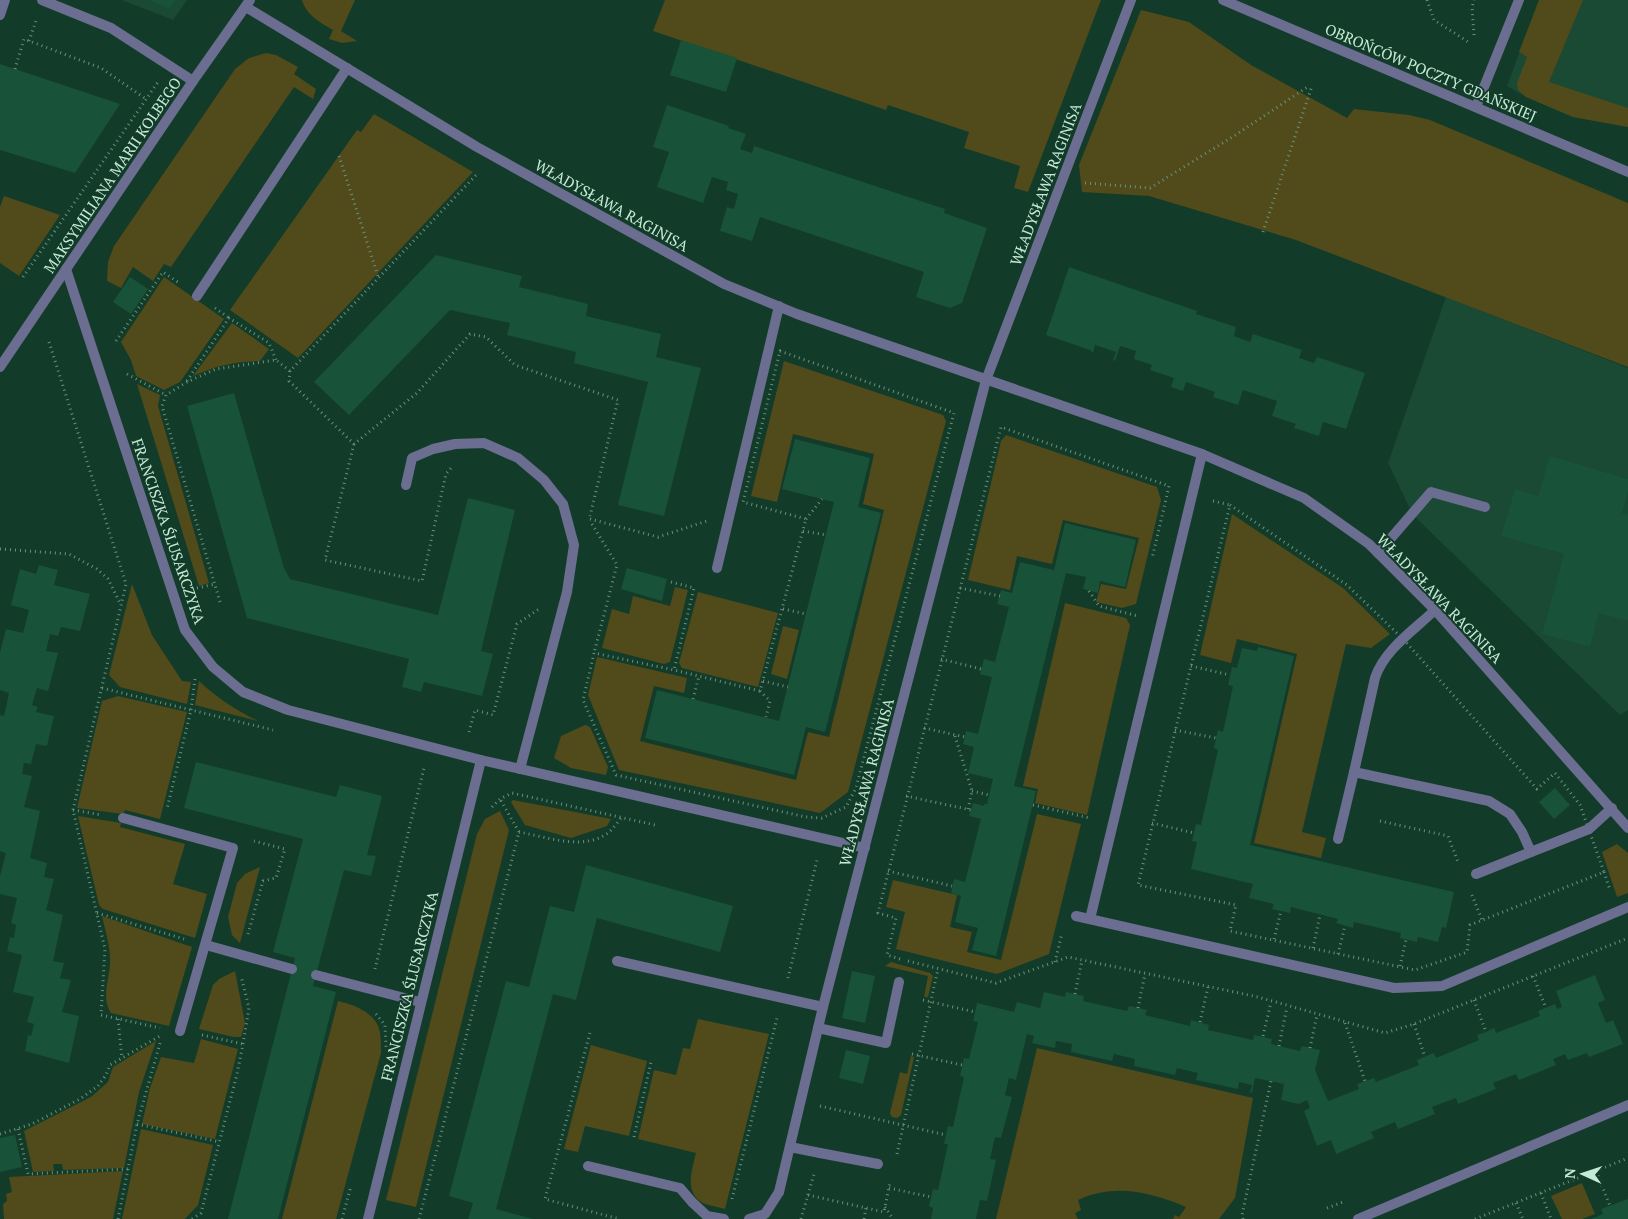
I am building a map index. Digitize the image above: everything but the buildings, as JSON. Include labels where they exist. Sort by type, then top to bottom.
[{"type":"street","points":[[0,15],[5,0]]},
{"type":"street","points":[[42,0],[111,28],[193,81]]},
{"type":"street","name":"WŁADYSŁAWA RAGINISA","points":[[749,1219],[765,1214],[779,1192],[823,1007],[986,380],[1131,0]]},
{"type":"street","name":"OBROŃCÓW POCZTY GDAŃSKIEJ","points":[[1223,0],[1628,172]]},
{"type":"street","points":[[1476,108],[1518,0]]},
{"type":"street","name":"WŁADYSŁAWA RAGINISA","points":[[248,4],[347,68],[477,147],[716,280],[778,306],[1202,454],[1304,498],[1369,544],[1435,610],[1628,828]]},
{"type":"street","name":"MAKSYMILIANA MARII KOLBEGO","points":[[0,367],[193,81],[248,4]]},
{"type":"street","points":[[197,296],[347,68]]},
{"type":"street","name":"FRANCISZKA ŚLUSARCZYKA","points":[[66,269],[185,630],[213,667],[243,692],[288,710],[481,760],[864,848]]},
{"type":"street","points":[[717,568],[778,306]]},
{"type":"street","points":[[406,485],[412,458],[432,449],[455,444],[484,443],[518,458],[544,480],[563,504],[574,545],[567,592],[520,769]]},
{"type":"street","points":[[1090,919],[1202,454]]},
{"type":"street","points":[[1378,553],[1431,492],[1485,507]]},
{"type":"street","points":[[1338,839],[1379,665],[1387,654],[1435,610]]},
{"type":"street","name":"FRANCISZKA ŚLUSARCZYKA","points":[[368,1219],[481,760]]},
{"type":"street","points":[[1354,772],[1489,801],[1510,814],[1522,832],[1531,852]]},
{"type":"street","points":[[1476,874],[1589,829],[1612,808]]},
{"type":"street","points":[[123,818],[233,848],[180,1031]]},
{"type":"street","points":[[1076,916],[1394,988],[1442,986],[1628,907]]},
{"type":"street","points":[[206,945],[292,969]]},
{"type":"street","points":[[617,961],[823,1007]]},
{"type":"street","points":[[316,975],[420,1002]]},
{"type":"street","points":[[818,1028],[886,1043],[900,982]]},
{"type":"street","points":[[1358,1219],[1628,1105]]},
{"type":"street","points":[[790,1146],[878,1164]]},
{"type":"street","points":[[588,1166],[680,1188],[707,1216],[724,1219]]},
{"type":"path","points":[[1427,0],[1434,20],[1470,43]]},
{"type":"path","points":[[1474,0],[1472,7],[1474,35]]},
{"type":"path","points":[[15,69],[24,39],[101,68],[146,99]]},
{"type":"path","points":[[23,277],[170,66]]},
{"type":"path","points":[[1082,182],[1150,188],[1311,86],[1263,232]]},
{"type":"path","points":[[339,156],[379,279]]},
{"type":"path","points":[[116,341],[163,272],[269,343],[276,360],[290,371],[480,171]]},
{"type":"path","points":[[187,382],[229,318]]},
{"type":"path","points":[[49,342],[126,584],[73,810],[105,950],[101,1015],[243,1044]]},
{"type":"path","points":[[766,717],[770,701],[760,691],[594,653],[583,700],[616,775],[806,817],[822,818],[846,807],[856,788],[954,412],[780,351],[743,502],[806,518]]},
{"type":"path","points":[[220,602],[162,406],[166,395],[187,382],[216,369],[276,360]]},
{"type":"path","points":[[127,374],[166,395]]},
{"type":"path","points":[[1151,560],[1169,486],[1000,427],[878,913],[896,918],[887,955],[996,983],[1068,957],[1258,997],[1287,1007],[1279,1046]]},
{"type":"path","points":[[354,444],[325,560],[422,581],[446,474],[456,460]]},
{"type":"path","points":[[1205,498],[1230,506]]},
{"type":"path","points":[[760,691],[806,518],[822,499]]},
{"type":"path","points":[[590,519],[658,537],[710,520]]},
{"type":"path","points":[[803,531],[826,536]]},
{"type":"path","points":[[0,548],[69,554],[97,569],[108,579],[121,606]]},
{"type":"path","points":[[671,582],[694,588],[674,670]]},
{"type":"path","points":[[197,588],[215,584]]},
{"type":"path","points":[[960,588],[1000,596]]},
{"type":"path","points":[[1089,591],[1099,606],[1138,616],[1140,607]]},
{"type":"path","points":[[469,732],[475,710],[493,715],[517,624],[547,604]]},
{"type":"path","points":[[782,609],[806,614]]},
{"type":"path","points":[[941,660],[981,669]]},
{"type":"path","points":[[1190,666],[1230,675]]},
{"type":"path","points":[[162,829],[191,710],[195,679],[213,667]]},
{"type":"path","points":[[693,699],[699,676]]},
{"type":"path","points":[[763,681],[788,687]]},
{"type":"path","points":[[102,688],[279,731]]},
{"type":"path","points":[[924,728],[965,737]]},
{"type":"path","points":[[1175,730],[1216,738]]},
{"type":"path","points":[[906,796],[969,810],[972,791],[955,736]]},
{"type":"path","points":[[373,977],[424,766]]},
{"type":"path","points":[[972,791],[989,795]]},
{"type":"path","points":[[487,814],[500,799],[512,793],[658,826]]},
{"type":"path","points":[[419,1219],[519,832],[500,799]]},
{"type":"path","points":[[1033,805],[1090,818],[1092,809]]},
{"type":"path","points":[[73,810],[123,818]]},
{"type":"path","points":[[519,832],[580,843],[597,839],[610,832],[621,817]]},
{"type":"path","points":[[1380,820],[1448,836],[1462,870]]},
{"type":"path","points":[[1152,823],[1194,833]]},
{"type":"path","points":[[732,1200],[817,860],[808,858]]},
{"type":"path","points":[[888,871],[952,886]]},
{"type":"path","points":[[192,1219],[201,1213],[243,1044],[248,1008],[240,974],[242,956],[263,881]]},
{"type":"path","points":[[1468,886],[1482,920]]},
{"type":"path","points":[[1274,940],[1281,911]]},
{"type":"path","points":[[96,913],[206,945]]},
{"type":"path","points":[[1313,948],[1320,915]]},
{"type":"path","points":[[1338,954],[1345,926]]},
{"type":"path","points":[[1055,962],[1063,930]]},
{"type":"path","points":[[1400,968],[1406,940]]},
{"type":"path","points":[[1074,994],[1082,960]]},
{"type":"path","points":[[895,1161],[938,969]]},
{"type":"path","points":[[1138,1008],[1145,974]]},
{"type":"path","points":[[1533,976],[1546,1008]]},
{"type":"path","points":[[1200,1022],[1208,987]]},
{"type":"path","points":[[923,1000],[975,1012]]},
{"type":"path","points":[[1474,1000],[1486,1032]]},
{"type":"path","points":[[1263,1036],[1271,1002]]},
{"type":"path","points":[[372,1008],[385,1025],[386,1048]]},
{"type":"path","points":[[1310,1048],[1317,1015]]},
{"type":"path","points":[[118,1019],[122,1059]]},
{"type":"path","points":[[1345,1022],[1366,1081]]},
{"type":"path","points":[[1414,1024],[1425,1057]]},
{"type":"path","points":[[590,1033],[545,1199],[619,1219]]},
{"type":"path","points":[[0,1134],[32,1124],[80,1099],[98,1086],[110,1065],[163,1034],[137,1124],[118,1219]]},
{"type":"path","points":[[912,1054],[962,1065]]},
{"type":"path","points":[[634,1137],[651,1062]]},
{"type":"path","points":[[1239,1219],[1243,1217],[1271,1081]]},
{"type":"path","points":[[817,1105],[946,1135]]},
{"type":"path","points":[[137,1124],[220,1142]]},
{"type":"path","points":[[18,1129],[28,1174],[128,1169]]},
{"type":"path","points":[[801,1219],[820,1153]]},
{"type":"path","points":[[1475,1219],[1628,1158]]},
{"type":"path","points":[[1596,1171],[1610,1206]]},
{"type":"path","points":[[808,1195],[884,1212],[891,1179]]},
{"type":"path","points":[[342,1219],[353,1181]]},
{"type":"path","points":[[889,1188],[931,1197]]},
{"type":"path","points":[[1541,1193],[1551,1219]]},
{"type":"path","points":[[1516,1203],[1523,1219]]},
{"type":"path","points":[[884,1206],[893,1219]]},
{"type":"path","points":[[864,1219],[866,1208]]},
{"type":"shaded area","points":[[122,0],[187,0],[173,20]]},
{"type":"shaded area","points":[[302,0],[355,0],[341,31],[357,41],[342,43],[329,39],[333,30],[310,14]]},
{"type":"shaded area","points":[[665,0],[1101,0],[1028,192],[1014,188],[1020,166],[964,148],[969,132],[888,105],[886,110],[653,31]]},
{"type":"shaded area","points":[[1539,0],[1628,0],[1628,127],[1573,117],[1526,97],[1507,86]]},
{"type":"shaded area","points":[[1539,0],[1583,0],[1549,82],[1628,108],[1628,127],[1573,117],[1526,97],[1518,90],[1517,83],[1527,57],[1519,52]]},
{"type":"shaded area","points":[[1141,10],[1189,22],[1251,65],[1347,118],[1354,109],[1409,115],[1430,120],[1628,203],[1628,367],[1296,240],[1149,196],[1082,192],[1079,165]]},
{"type":"shaded area","points":[[266,53],[276,55],[298,67],[294,74],[316,89],[313,99],[294,87],[171,267],[164,264],[153,281],[133,267],[121,288],[107,281],[108,262],[114,246],[235,69],[249,58]]},
{"type":"shaded area","points":[[374,114],[473,172],[298,358],[230,310],[357,130],[361,132]]},
{"type":"shaded area","points":[[4,196],[60,215],[19,276],[0,263],[0,207]]},
{"type":"shaded area","points":[[164,277],[224,319],[180,382],[164,390],[136,376],[131,360],[121,342]]},
{"type":"shaded area","points":[[1446,297],[1628,368],[1628,710],[1620,715],[1413,515],[1388,463]]},
{"type":"shaded area","points":[[232,323],[269,349],[260,361],[226,365],[193,376]]},
{"type":"shaded area","points":[[784,361],[943,415],[946,421],[848,792],[820,813],[619,770],[588,695],[597,657],[687,678],[684,693],[654,686],[640,741],[796,780],[808,732],[829,737],[884,510],[863,504],[874,454],[793,434],[777,502],[751,496]]},
{"type":"shaded area","points":[[137,384],[160,395],[158,406],[209,583],[199,586]]},
{"type":"shaded area","points":[[1006,435],[1157,487],[1161,500],[1136,604],[1122,608],[1096,602],[1101,584],[1126,589],[1139,538],[1063,520],[1052,564],[1017,556],[1010,590],[968,580],[1001,441]]},
{"type":"shaded area","points":[[1232,514],[1343,588],[1390,634],[1371,648],[1346,644],[1302,832],[1326,838],[1321,858],[1254,843],[1297,654],[1237,639],[1231,663],[1200,655]]},
{"type":"shaded area","points":[[132,584],[152,635],[182,681],[191,682],[187,704],[120,687],[109,675]]},
{"type":"shaded area","points":[[675,587],[688,590],[670,662],[664,664],[602,648],[612,609],[629,614],[633,596],[670,606]]},
{"type":"shaded area","points":[[698,592],[778,613],[758,687],[682,668],[679,663]]},
{"type":"shaded area","points":[[1065,603],[1126,618],[1130,625],[1087,815],[1035,803],[1038,789],[1023,786]]},
{"type":"shaded area","points":[[783,626],[799,630],[787,679],[771,674]]},
{"type":"shaded area","points":[[199,681],[227,703],[258,721],[195,705]]},
{"type":"shaded area","points":[[118,696],[187,712],[160,819],[125,810],[123,814],[77,808],[102,701]]},
{"type":"shaded area","points":[[585,725],[590,727],[608,767],[606,775],[571,768],[554,758],[561,736]]},
{"type":"shaded area","points":[[513,800],[611,819],[607,826],[571,838],[525,825],[511,802]]},
{"type":"shaded area","points":[[500,811],[509,830],[416,1207],[386,1200],[477,834],[485,819]]},
{"type":"shaded area","points":[[1037,814],[1081,824],[1049,954],[997,974],[896,949],[905,912],[886,907],[893,880],[957,895],[950,927],[972,932],[967,952],[1001,960]]},
{"type":"shaded area","points":[[78,816],[121,823],[120,827],[185,844],[173,884],[207,894],[195,938],[103,909],[99,905]]},
{"type":"shaded area","points":[[1617,844],[1628,853],[1628,893],[1617,897],[1602,852]]},
{"type":"shaded area","points":[[260,867],[240,943],[232,935],[228,917],[237,883],[245,874]]},
{"type":"shaded area","points":[[102,916],[192,947],[169,1026],[111,1013],[106,1000],[110,954]]},
{"type":"shaded area","points":[[891,962],[930,973],[933,976],[928,997],[924,997],[928,976],[885,966]]},
{"type":"shaded area","points":[[235,971],[245,1023],[241,1037],[199,1029],[213,985],[219,979]]},
{"type":"shaded area","points":[[338,1001],[364,1011],[375,1020],[380,1033],[381,1053],[336,1219],[282,1219]]},
{"type":"shaded area","points":[[698,1019],[769,1034],[725,1209],[705,1204],[698,1200],[694,1194],[691,1188],[691,1174],[696,1153],[638,1139],[654,1070],[676,1075],[683,1048],[690,1049]]},
{"type":"shaded area","points":[[201,1039],[238,1049],[215,1139],[142,1124],[150,1088],[161,1057],[194,1063]]},
{"type":"shaded area","points":[[156,1041],[139,1092],[124,1168],[63,1170],[62,1164],[53,1164],[54,1171],[33,1172],[24,1131],[91,1097],[108,1082],[113,1067]]},
{"type":"shaded area","points":[[591,1045],[647,1061],[629,1136],[585,1126],[578,1152],[564,1149]]},
{"type":"shaded area","points":[[1037,1048],[1253,1098],[1235,1198],[1219,1219],[1173,1219],[1175,1215],[1179,1217],[1186,1207],[1159,1197],[1119,1191],[1105,1192],[1078,1200],[1081,1210],[1075,1213],[1078,1219],[996,1219]]},
{"type":"shaded area","points":[[911,1056],[914,1057],[901,1115],[897,1118],[892,1117],[890,1113],[900,1072],[907,1074]]},
{"type":"shaded area","points":[[141,1129],[213,1145],[198,1205],[185,1219],[122,1219]]},
{"type":"shaded area","points":[[123,1171],[113,1219],[4,1219],[3,1204],[7,1201],[6,1194],[12,1192],[9,1177]]},
{"type":"shaded area","points":[[1582,1183],[1595,1214],[1582,1219],[1562,1219],[1551,1196]]}]
